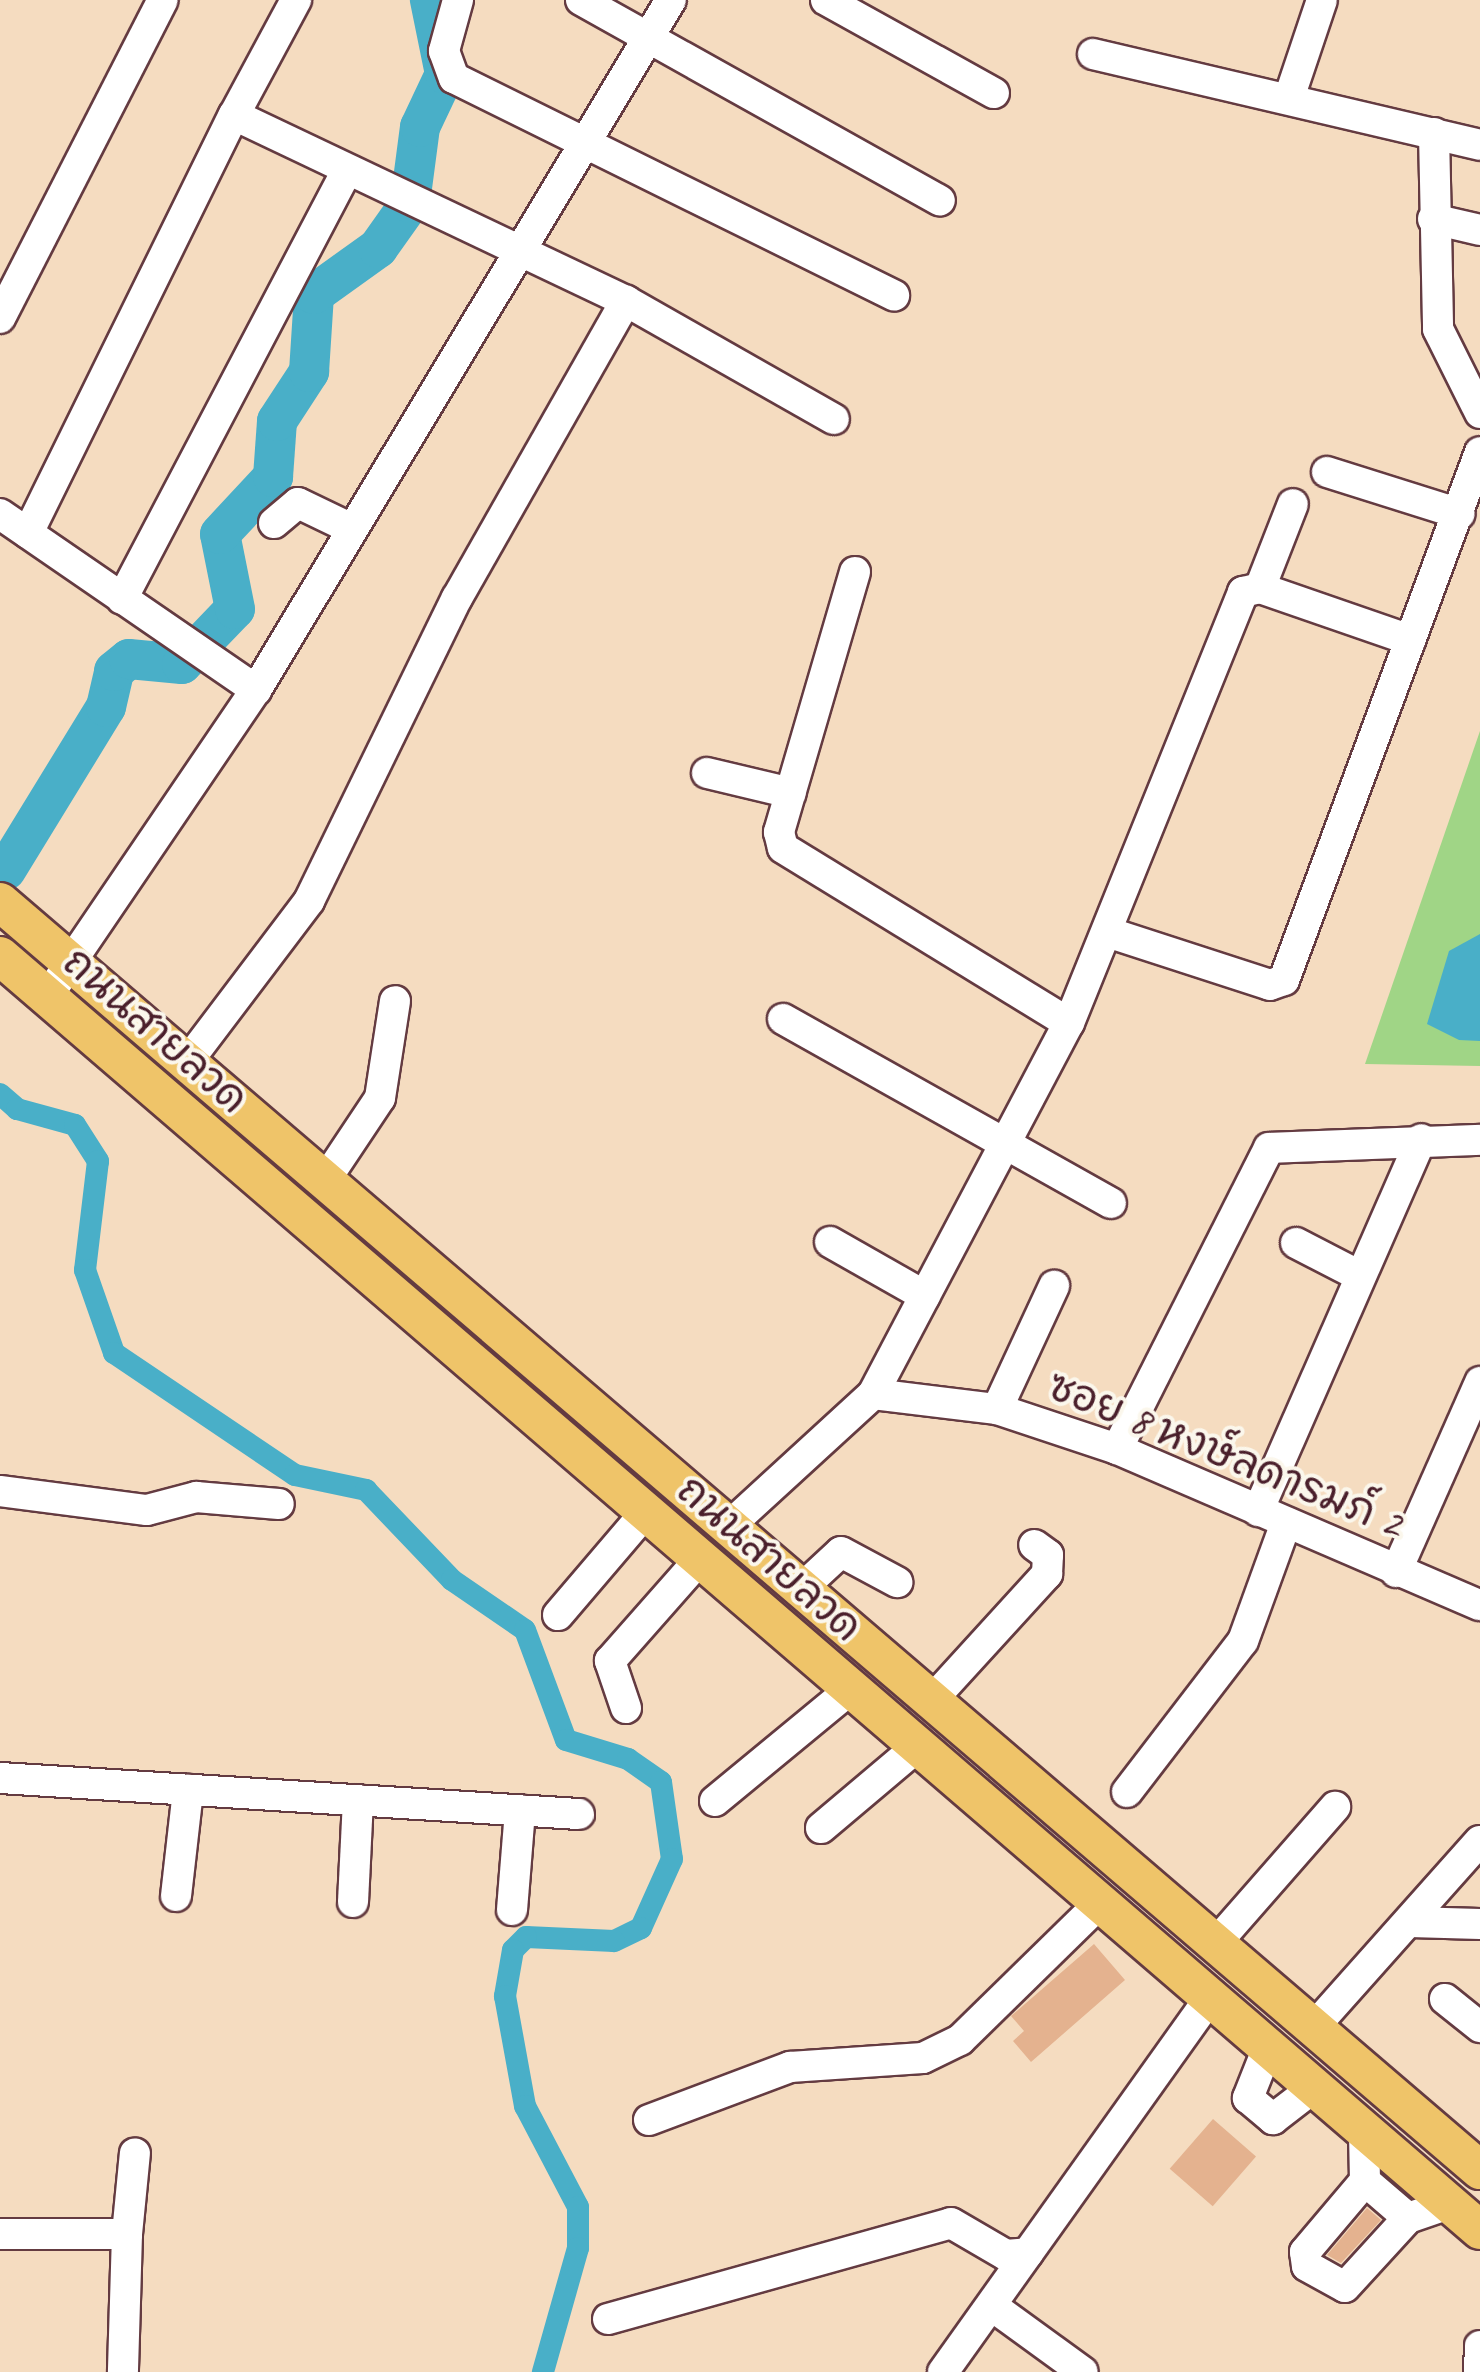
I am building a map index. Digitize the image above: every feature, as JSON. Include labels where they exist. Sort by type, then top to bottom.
[{"type":"main road","name":"ถนนสายลวด","points":[[0,902],[1479,2167]]},
{"type":"main road","name":"ถนนสายลวด","points":[[0,956],[1208,2000],[1480,2230]]},
{"type":"main road","points":[[983,1804],[1013,1772]]},
{"type":"street","points":[[0,318],[163,0]]},
{"type":"street","points":[[28,533],[234,115],[296,0]]},
{"type":"street","points":[[458,0],[444,67],[578,145],[894,295]]},
{"type":"street","points":[[581,0],[940,202]]},
{"type":"street","points":[[47,997],[256,690],[578,145],[671,0]]},
{"type":"street","points":[[826,0],[994,94]]},
{"type":"street","points":[[1289,98],[1322,0]]},
{"type":"street","points":[[1093,54],[1480,145]]},
{"type":"street","points":[[234,115],[345,174],[514,255],[626,301],[834,420]]},
{"type":"street","points":[[1434,132],[1438,329],[1480,413]]},
{"type":"street","points":[[122,599],[345,174]]},
{"type":"street","points":[[1433,219],[1480,230]]},
{"type":"street","points":[[188,1062],[309,901],[457,598],[626,301]]},
{"type":"street","points":[[1107,932],[1270,985],[1284,980],[1480,452]]},
{"type":"street","points":[[1327,472],[1460,514]]},
{"type":"street","points":[[274,523],[298,503],[352,529]]},
{"type":"street","points":[[728,1527],[873,1394],[1069,1023],[1236,603],[1260,588],[1293,504]]},
{"type":"street","points":[[0,514],[256,690]]},
{"type":"street","points":[[855,572],[778,832],[794,862],[1069,1023]]},
{"type":"street","points":[[1260,588],[1410,640]]},
{"type":"street","points":[[707,773],[791,792]]},
{"type":"street","points":[[326,1179],[380,1098],[395,1000]]},
{"type":"street","points":[[783,1018],[1111,1204]]},
{"type":"street","points":[[1127,1792],[1243,1641],[1272,1517],[1358,1274],[1421,1139]]},
{"type":"street","points":[[1117,1449],[1258,1159],[1285,1143],[1480,1140]]},
{"type":"street","points":[[830,1242],[925,1296]]},
{"type":"street","points":[[1296,1242],[1358,1274]]},
{"type":"street","points":[[997,1409],[1054,1286]]},
{"type":"street","points":[[1396,1572],[1480,1382]]},
{"type":"street","name":"ซอย 8 หงษ์ลดารมภ์ 2","points":[[873,1394],[997,1409],[1117,1449],[1480,1605]]},
{"type":"street","points":[[0,1492],[147,1510],[196,1497],[279,1504]]},
{"type":"street","points":[[558,1615],[646,1513]]},
{"type":"street","points":[[932,1700],[1047,1574],[1048,1555],[1034,1544]]},
{"type":"street","points":[[802,1589],[841,1552],[897,1582]]},
{"type":"street","points":[[626,1708],[610,1661],[700,1559]]},
{"type":"street","points":[[715,1801],[850,1689]]},
{"type":"street","points":[[821,1828],[917,1747]]},
{"type":"street","points":[[0,1778],[579,1814]]},
{"type":"street","points":[[176,1896],[188,1790]]},
{"type":"street","points":[[353,1902],[358,1800]]},
{"type":"street","points":[[1216,1943],[1335,1807]]},
{"type":"street","points":[[512,1910],[520,1810]]},
{"type":"street","points":[[1314,2027],[1480,1841]]},
{"type":"street","points":[[648,2120],[790,2066],[922,2058],[960,2040],[1098,1905]]},
{"type":"street","points":[[1410,1922],[1480,1924]]},
{"type":"street","points":[[1445,1999],[1480,2027]]},
{"type":"street","points":[[944,2372],[1208,2000]]},
{"type":"street","points":[[1364,2133],[1365,2181],[1304,2252],[1306,2266],[1345,2287],[1408,2218],[1449,2204]]},
{"type":"street","points":[[123,2372],[127,2234],[136,2153]]},
{"type":"street","points":[[1365,2181],[1408,2218]]},
{"type":"street","points":[[608,2319],[924,2228],[951,2224],[1006,2256],[1028,2253]]},
{"type":"street","points":[[0,2234],[127,2234]]},
{"type":"street","points":[[992,2306],[1083,2372]]},
{"type":"street","points":[[1479,2372],[1480,2346]]},
{"type":"green space","points":[[1480,731],[1480,1066],[1365,1064]]},
{"type":"water","points":[[1480,934],[1480,1041],[1459,1040],[1427,1024],[1449,951]]},
{"type":"building","points":[[1094,1944],[1125,1980],[1031,2062],[1013,2041],[1024,2031],[1011,2016]]},
{"type":"building","points":[[1213,2119],[1256,2156],[1213,2206],[1170,2169]]},
{"type":"building","points":[[1367,2208],[1381,2220],[1341,2263],[1327,2255]]},
{"type":"waterway","points":[[6,870],[106,707],[114,671],[129,659],[182,664],[235,609],[220,534],[273,477],[277,421],[309,372],[314,294],[378,248],[410,203],[420,127],[445,74],[430,0]]},
{"type":"waterway","points":[[0,1094],[17,1109],[75,1125],[98,1161],[85,1270],[114,1353],[295,1475],[366,1490],[452,1580],[525,1630],[566,1740],[628,1759],[661,1782],[672,1859],[641,1928],[614,1941],[526,1937],[513,1950],[505,1996],[525,2106],[578,2207],[578,2248],[543,2372]]}]
